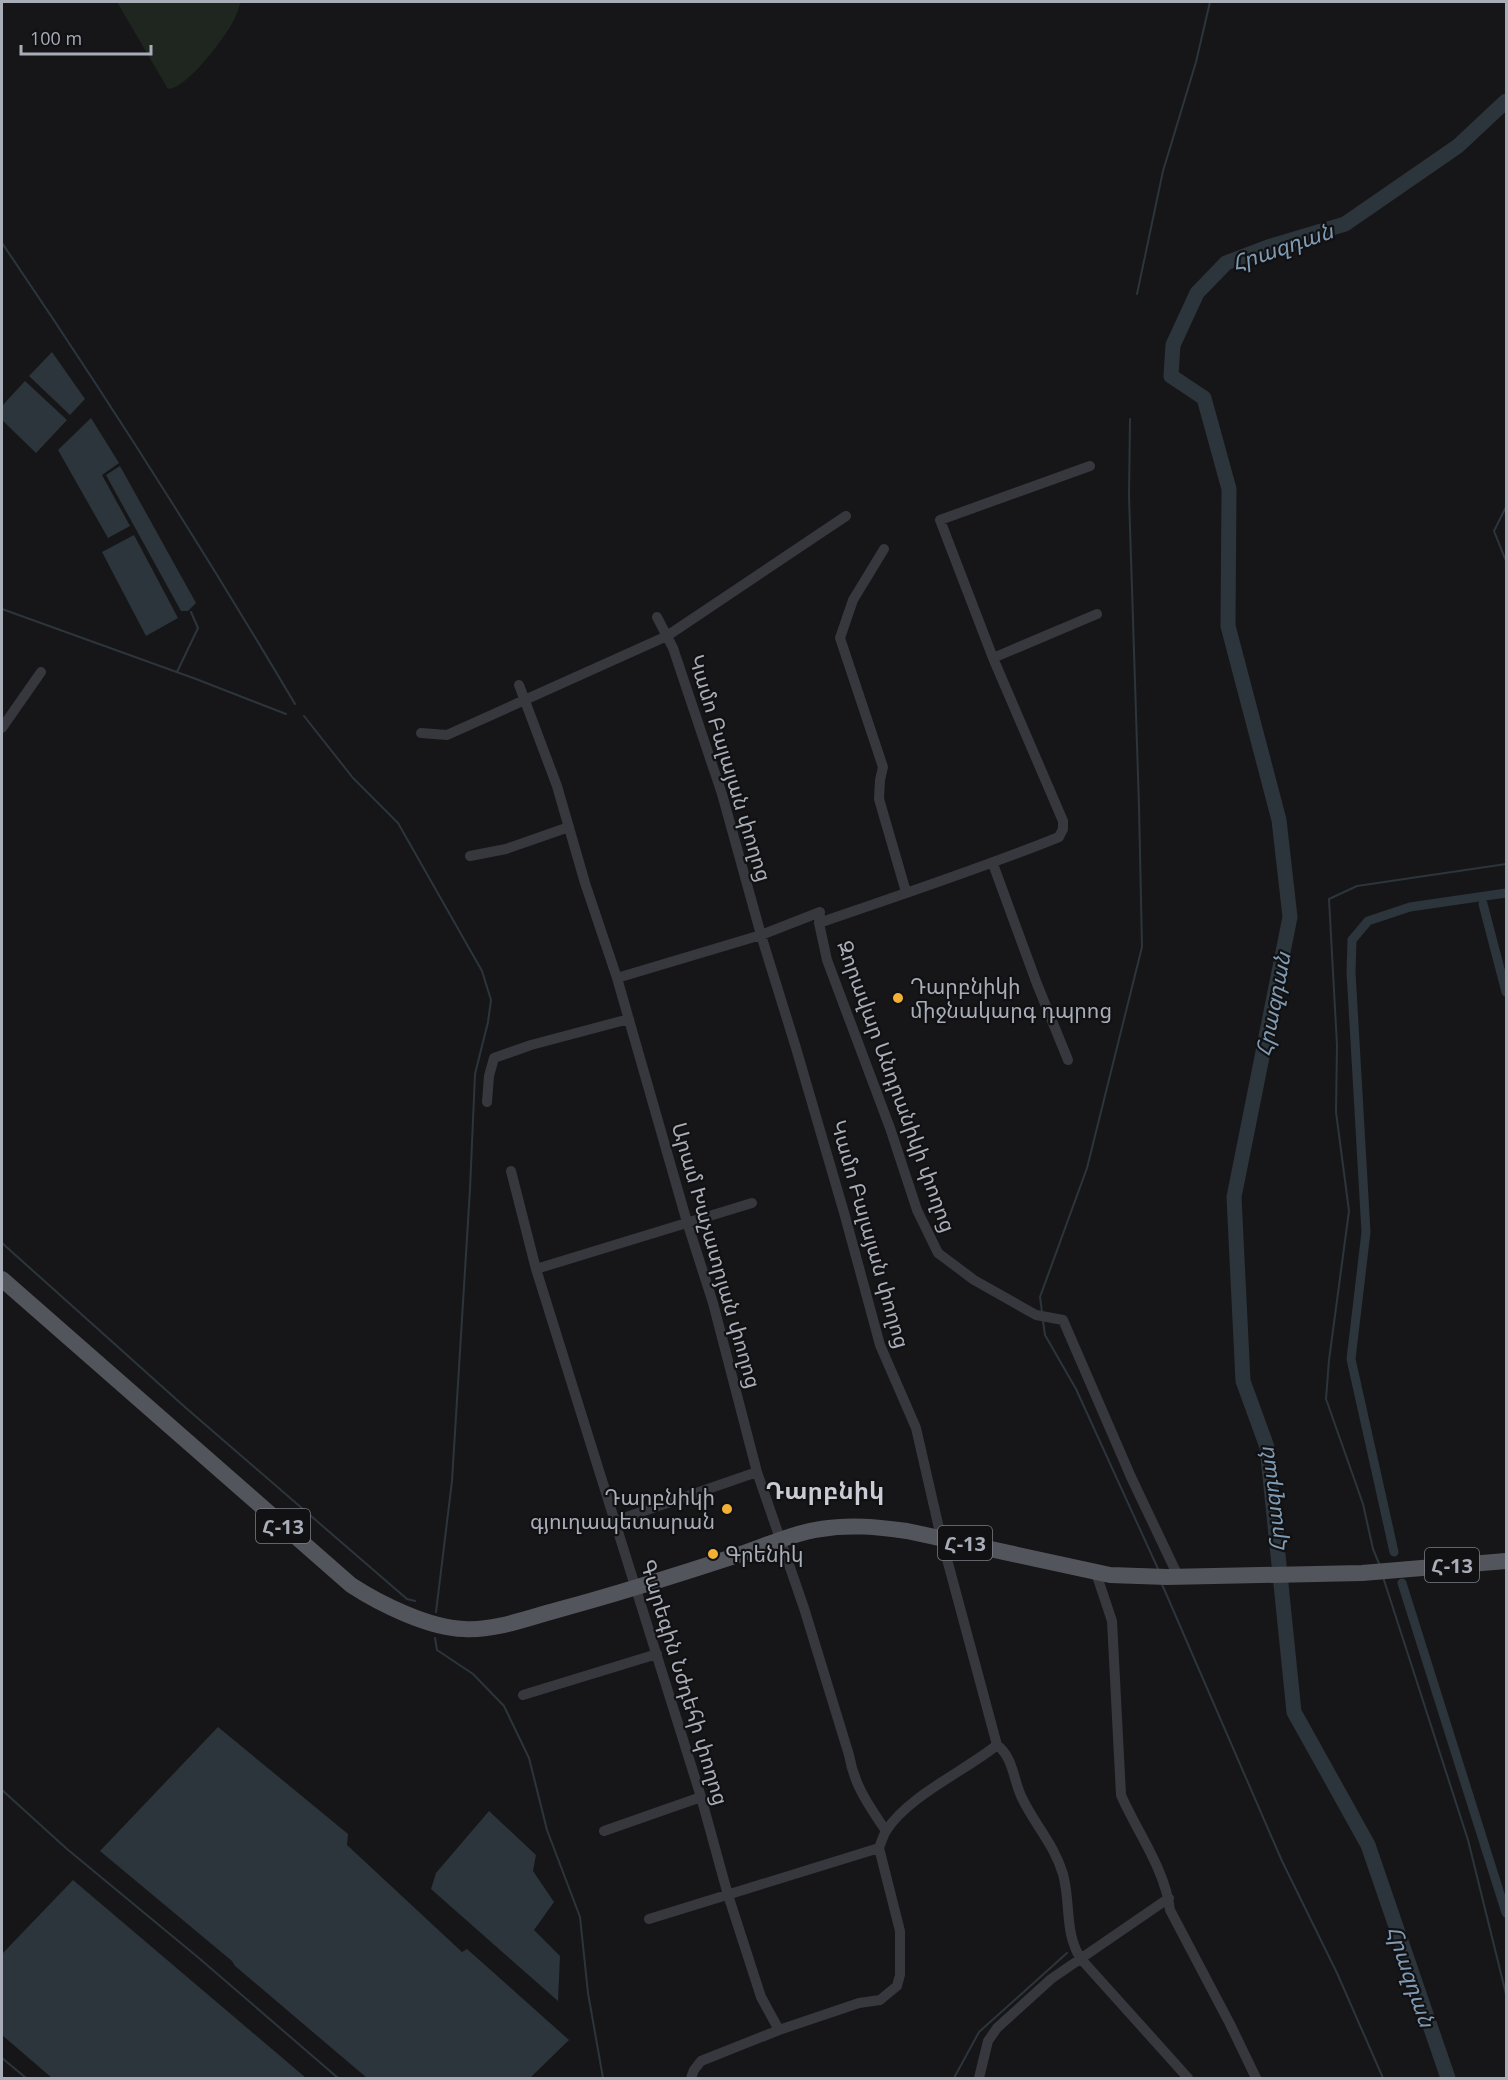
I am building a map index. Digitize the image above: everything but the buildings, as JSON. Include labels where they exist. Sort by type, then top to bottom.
[{"type":"main road","name":"Հ-13","points":[[2,1279],[351,1585],[396,1611],[463,1629],[492,1627],[635,1588],[820,1529],[859,1526],[874,1526],[941,1537],[1096,1573],[1149,1577],[1371,1572],[1506,1561]]},
{"type":"street","points":[[1090,466],[940,520],[993,658],[1096,614]]},
{"type":"street","points":[[421,733],[447,735],[667,636],[846,516]]},
{"type":"street","points":[[884,549],[853,600],[840,638],[883,766],[879,799],[906,892]]},
{"type":"street","name":"Կամո Բալայան փողոց","points":[[657,617],[676,657],[722,794],[760,935],[796,1048],[880,1345],[916,1428],[941,1537],[997,1745],[1006,1752],[1021,1797],[1056,1854],[1064,1877],[1073,1946],[1081,1959]]},
{"type":"street","name":"Զորավար Անդրանիկի փողոց","points":[[993,658],[1063,821],[1063,829],[1059,837],[993,864],[819,923],[827,960],[890,1128],[917,1210],[938,1253],[974,1280],[1036,1315],[1063,1320],[1172,1577]]},
{"type":"street","points":[[2,728],[41,672]]},
{"type":"street","name":"Արամ Խաչատրյան փողոց","points":[[519,685],[557,786],[617,978],[712,1303],[757,1472],[804,1608],[849,1755],[852,1773],[866,1802],[886,1831]]},
{"type":"street","points":[[470,856],[506,849],[569,827]]},
{"type":"street","points":[[993,864],[1068,1060]]},
{"type":"street","points":[[617,978],[760,935],[820,912],[819,923]]},
{"type":"street","points":[[487,1102],[489,1076],[494,1058],[531,1045],[629,1019]]},
{"type":"street","name":"Գարեգին Նժդեհի փողոց","points":[[511,1171],[536,1269],[701,1797],[728,1895],[761,1997],[779,2030]]},
{"type":"street","points":[[536,1269],[752,1203]]},
{"type":"street","points":[[615,1521],[757,1472]]},
{"type":"street","points":[[1096,1573],[1112,1621],[1121,1795],[1132,1821],[1147,1846],[1169,1898],[1170,1910],[1256,2079]]},
{"type":"street","points":[[523,1695],[657,1654]]},
{"type":"street","points":[[691,2079],[693,2070],[700,2061],[779,2030],[860,2003],[880,2000],[897,1986],[900,1975],[900,1931],[879,1848],[886,1831],[921,1797],[997,1745]]},
{"type":"street","points":[[604,1831],[701,1797]]},
{"type":"street","points":[[649,1919],[879,1848]]},
{"type":"street","points":[[979,2079],[988,2041],[997,2028],[1051,1980],[1169,1898]]},
{"type":"street","points":[[1081,1959],[1188,2079]]},
{"type":"shaded area","points":[[117,2],[241,2],[232,24],[211,54],[184,82],[168,89]]},
{"type":"shaded area","points":[[52,352],[85,399],[70,415],[29,376]]},
{"type":"shaded area","points":[[25,381],[67,420],[36,453],[2,420],[2,406]]},
{"type":"shaded area","points":[[91,418],[119,463],[102,475],[130,526],[108,538],[58,450]]},
{"type":"shaded area","points":[[120,466],[196,603],[188,611],[181,611],[106,475]]},
{"type":"shaded area","points":[[134,535],[178,618],[146,636],[102,552]]},
{"type":"shaded area","points":[[218,1727],[348,1834],[347,1845],[462,1952],[467,1949],[569,2040],[530,2078],[367,2078],[100,1851]]},
{"type":"shaded area","points":[[489,1811],[536,1855],[533,1871],[554,1902],[534,1930],[560,1956],[558,2001],[431,1889],[436,1873]]},
{"type":"shaded area","points":[[73,1880],[306,2078],[52,2078],[2,2035],[2,1954]]},
{"type":"waterway","points":[[1137,294],[1163,171],[1196,62],[1210,2]]},
{"type":"waterway","name":"Հրազդան","points":[[1448,2078],[1368,1845],[1294,1712],[1267,1447],[1243,1381],[1234,1197],[1290,917],[1279,820],[1228,626],[1229,489],[1204,398],[1171,376],[1173,345],[1197,293],[1226,263],[1268,247],[1345,224],[1458,146],[1506,101]]},
{"type":"waterway","points":[[2,243],[152,471],[295,704]]},
{"type":"waterway","points":[[1042,1312],[1040,1297],[1087,1168],[1142,947],[1129,496],[1130,419]]},
{"type":"waterway","points":[[1506,507],[1494,531],[1506,561]]},
{"type":"waterway","points":[[2,609],[286,714]]},
{"type":"waterway","points":[[177,672],[198,628],[191,612]]},
{"type":"waterway","points":[[304,716],[353,778],[398,823],[482,971],[491,1000],[475,1074],[452,1481],[436,1612]]},
{"type":"waterway","points":[[1380,1566],[1373,1549],[1363,1504],[1326,1399],[1349,1211],[1336,1112],[1337,1045],[1329,899],[1357,886],[1506,864]]},
{"type":"waterway","points":[[1394,1552],[1351,1359],[1366,1232],[1351,972],[1352,940],[1368,921],[1410,907],[1506,893]]},
{"type":"waterway","points":[[1483,904],[1506,992]]},
{"type":"waterway","points":[[2,1243],[186,1408],[407,1599],[415,1601]]},
{"type":"waterway","points":[[1043,1321],[1045,1335],[1076,1389],[1159,1571]]},
{"type":"waterway","points":[[1383,1577],[1468,1840],[1506,1994]]},
{"type":"waterway","points":[[1161,1582],[1282,1861],[1337,1973],[1383,2078]]},
{"type":"waterway","points":[[1402,1583],[1506,1913]]},
{"type":"waterway","points":[[435,1638],[437,1650],[473,1674],[504,1706],[529,1758],[547,1830],[580,1917],[588,1993],[603,2078]]},
{"type":"waterway","points":[[2,1790],[67,1849],[200,1959],[338,2078]]},
{"type":"waterway","points":[[954,2078],[979,2032],[1067,1953]]},
{"type":"waterway","points":[[2,2058],[26,2078]]},
{"type":"place","name":"Դարբնիկի միջնակարգ դպրոց","points":[[898,998]]},
{"type":"place","name":"Դարբնիկի գյուղապետարան","points":[[727,1509]]},
{"type":"place","name":"Գրենիկ","points":[[713,1554]]},
{"type":"district","name":"Դարբնիկ","points":[[825,1489]]}]
